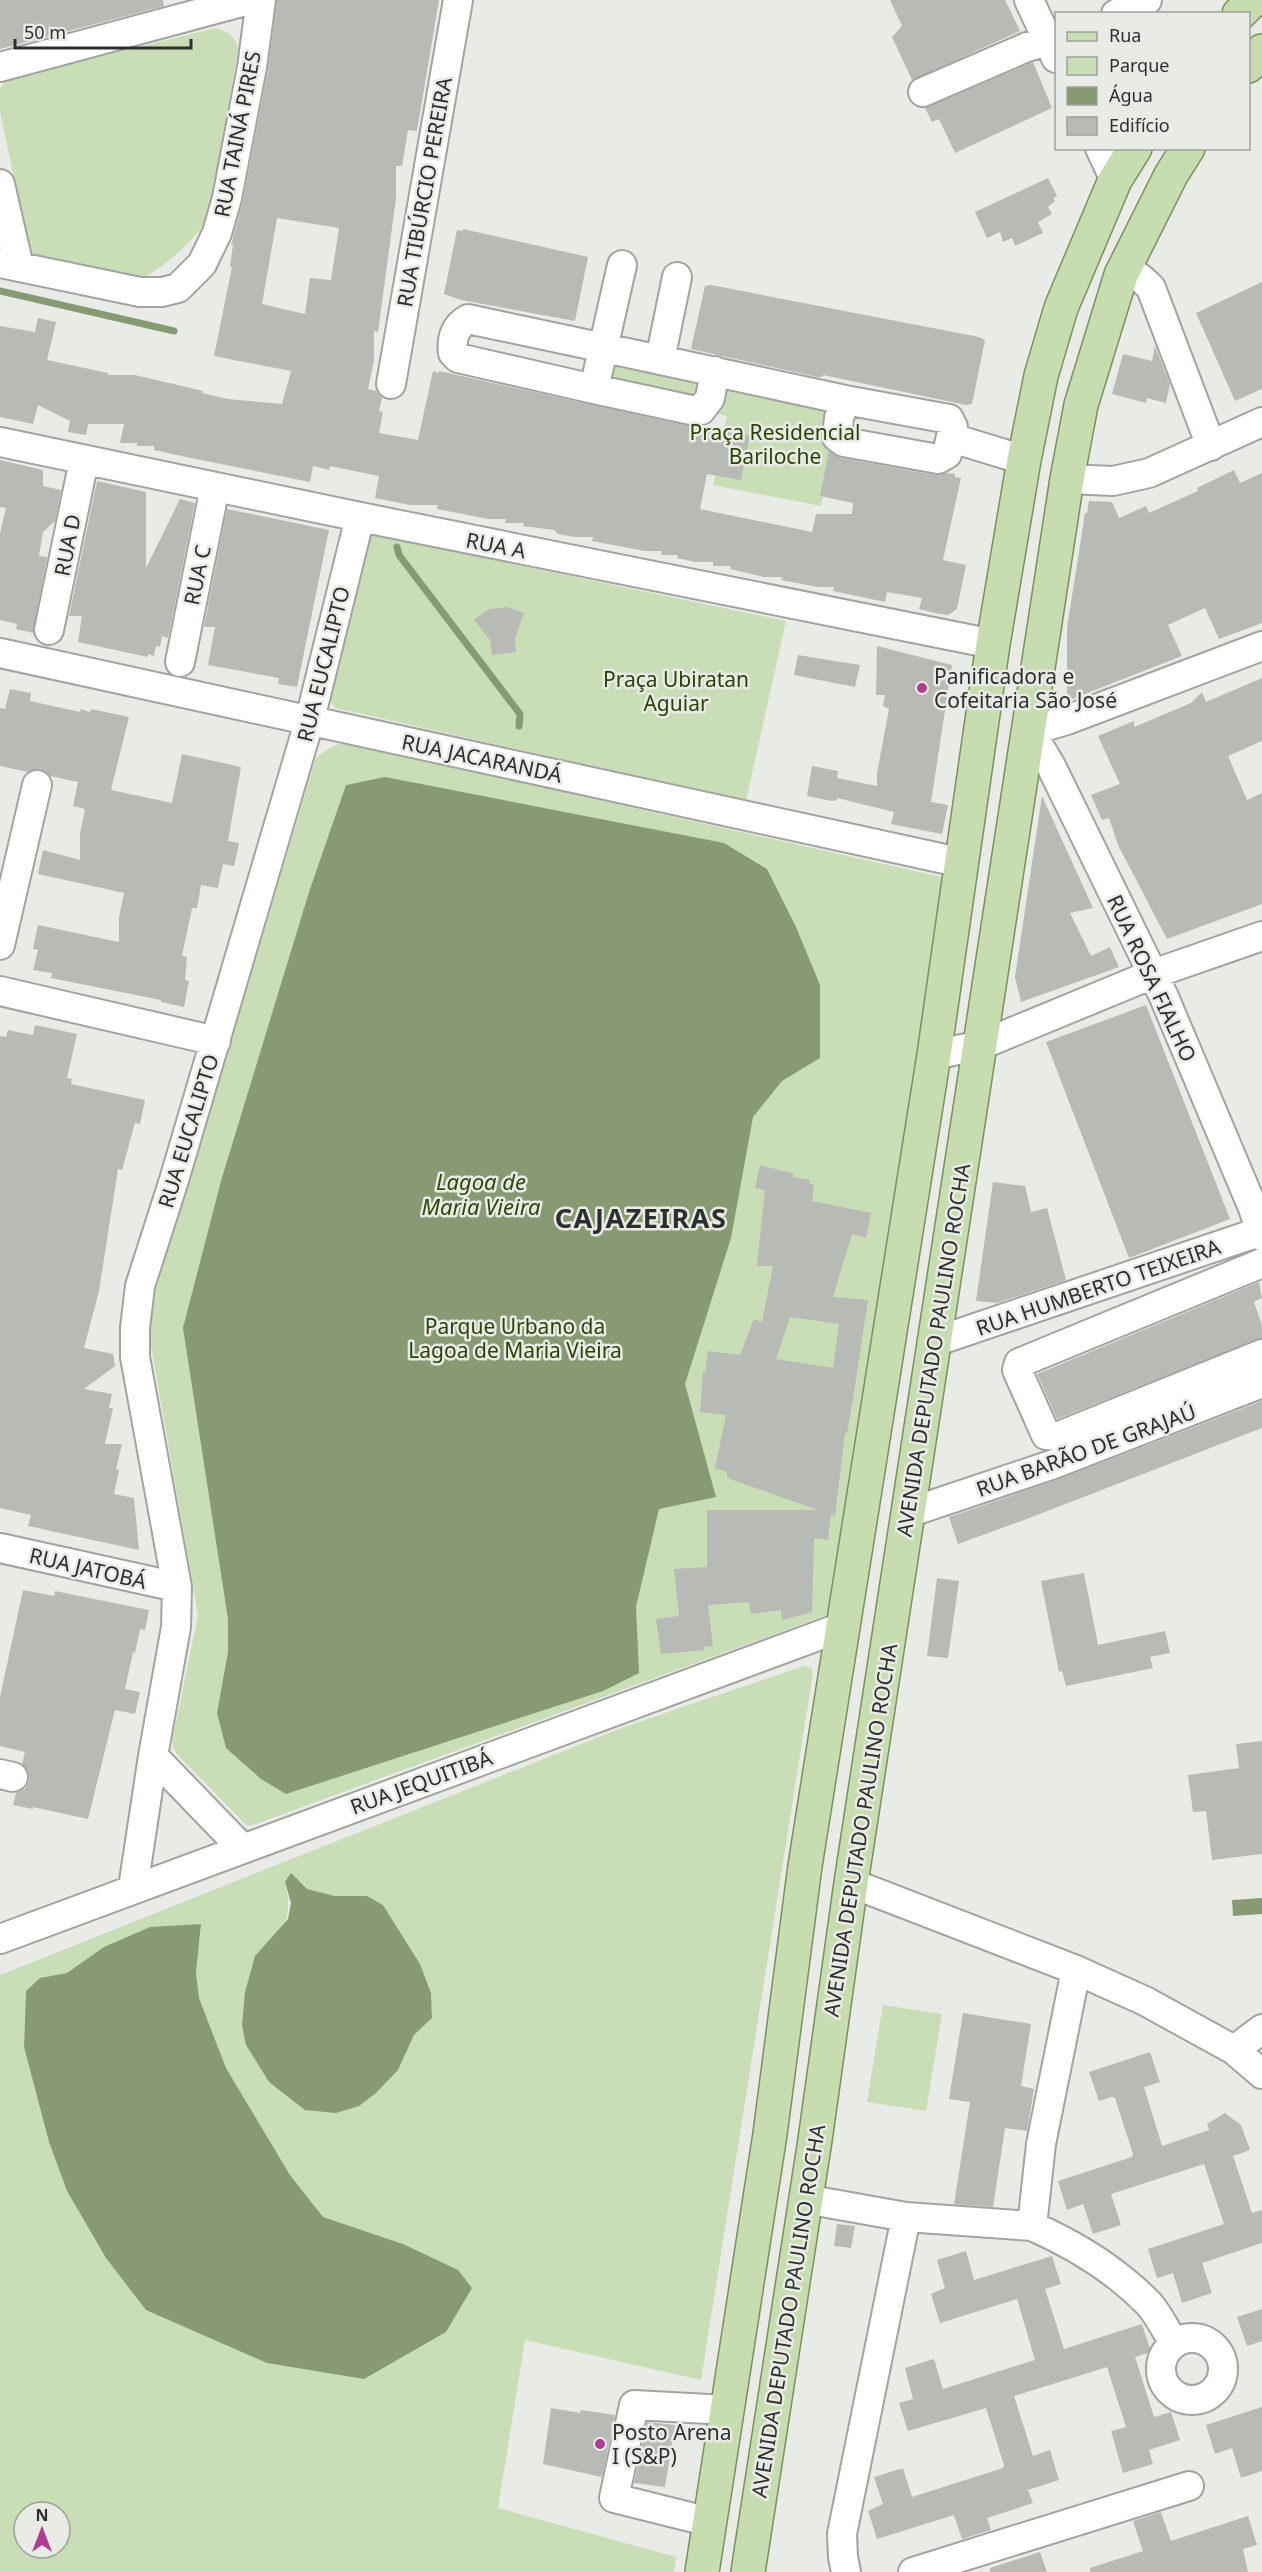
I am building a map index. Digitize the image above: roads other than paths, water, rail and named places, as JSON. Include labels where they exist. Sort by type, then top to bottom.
[{"type":"main road","points":[[1241,12],[1253,0]]},
{"type":"main road","points":[[1250,64],[1262,51]]},
{"type":"main road","points":[[702,2572],[770,2134],[805,1866],[934,1055],[993,644],[1024,460],[1041,376],[1061,308],[1115,180],[1134,150]]},
{"type":"main road","name":"AVENIDA DEPUTADO PAULINO ROCHA","points":[[748,2572],[851,1883],[1067,479],[1081,405],[1121,275],[1171,175],[1187,150]]},
{"type":"main road","points":[[805,1866],[851,1883]]},
{"type":"street","points":[[0,67],[249,0]]},
{"type":"street","name":"RUA TAINÁ PIRES","points":[[9,265],[140,292],[162,292],[178,288],[202,264],[218,233],[227,198],[252,67],[261,0]]},
{"type":"street","name":"RUA TIBÚRCIO PEREIRA","points":[[391,384],[458,0]]},
{"type":"street","points":[[923,92],[1027,47],[1054,46],[1029,0]]},
{"type":"street","points":[[1120,12],[1147,0]]},
{"type":"street","points":[[1101,150],[1115,180]]},
{"type":"street","points":[[0,184],[9,265]]},
{"type":"street","points":[[594,389],[622,265]]},
{"type":"street","points":[[1121,275],[1130,273],[1139,276],[1151,288],[1210,446]]},
{"type":"street","points":[[660,360],[677,277]]},
{"type":"street","points":[[715,372],[710,398],[700,410],[691,410],[458,358],[453,353],[455,333],[460,323],[468,319],[660,360],[845,400],[945,417],[952,424],[952,438],[946,457],[938,459],[844,442],[837,437],[837,429],[845,400]]},
{"type":"street","points":[[1067,479],[1113,481],[1149,473],[1262,422]]},
{"type":"street","points":[[952,438],[1024,460]]},
{"type":"street","name":"RUA A","points":[[0,442],[215,488],[993,644]]},
{"type":"street","name":"RUA D","points":[[49,630],[84,460]]},
{"type":"street","name":"RUA C","points":[[180,662],[215,488]]},
{"type":"street","name":"RUA EUCALIPTO","points":[[133,1888],[153,1755],[176,1627],[177,1587],[135,1357],[135,1328],[140,1286],[216,1041],[310,719],[360,517]]},
{"type":"street","points":[[1030,731],[1262,646]]},
{"type":"street","name":"RUA JACARANDÁ","points":[[0,653],[963,863]]},
{"type":"street","name":"RUA ROSA FIALHO","points":[[1030,731],[1051,766],[1153,974],[1249,1198],[1261,1233]]},
{"type":"street","points":[[0,945],[37,785]]},
{"type":"street","points":[[934,1055],[981,1045],[1153,974],[1262,936]]},
{"type":"street","points":[[0,991],[216,1041]]},
{"type":"street","name":"RUA HUMBERTO TEIXEIRA","points":[[934,1342],[1261,1233]]},
{"type":"street","points":[[1260,1269],[1019,1362],[1017,1370],[1046,1435],[1059,1436],[1262,1354]]},
{"type":"street","name":"RUA BARÃO DE GRAJAÚ","points":[[908,1514],[1054,1464],[1262,1383]]},
{"type":"street","name":"RUA JATOBÁ","points":[[0,1548],[177,1587]]},
{"type":"street","name":"RUA JEQUITIBÁ","points":[[0,1939],[842,1628]]},
{"type":"street","points":[[153,1755],[243,1848]]},
{"type":"street","points":[[851,1883],[1076,1970],[1145,2001],[1234,2050],[1262,2074]]},
{"type":"street","points":[[1032,2226],[1041,2144],[1076,1970]]},
{"type":"street","points":[[1234,2050],[1262,2029]]},
{"type":"street","points":[[805,2199],[906,2217],[1032,2226],[1073,2244],[1113,2273],[1150,2305],[1174,2343]]},
{"type":"street","points":[[846,2572],[842,2535],[906,2217]]},
{"type":"street","points":[[710,2522],[614,2498],[634,2404],[727,2410]]},
{"type":"street","points":[[914,2572],[1189,2486]]},
{"type":"water","name":"Lagoa de Maria Vieira","points":[[385,777],[724,843],[767,869],[796,927],[820,985],[820,1058],[782,1081],[753,1117],[731,1238],[685,1384],[716,1497],[659,1509],[636,1607],[639,1673],[603,1691],[286,1794],[261,1779],[226,1748],[217,1713],[228,1652],[228,1619],[183,1328],[221,1181],[309,892],[346,785]]},
{"type":"water","points":[[291,1873],[307,1889],[335,1896],[367,1896],[383,1905],[420,1964],[431,1993],[432,2018],[414,2035],[398,2070],[376,2093],[359,2106],[336,2113],[305,2110],[269,2082],[246,2045],[242,2025],[245,1992],[255,1956],[288,1919],[291,1903],[285,1882]]},
{"type":"water","points":[[1262,1898],[1262,1914],[1233,1916],[1232,1900]]},
{"type":"water","points":[[201,1924],[196,1973],[199,1998],[226,2068],[290,2175],[323,2217],[403,2244],[458,2270],[472,2288],[446,2332],[364,2379],[267,2363],[146,2310],[106,2258],[67,2191],[49,2142],[24,2047],[26,1991],[40,1978],[67,1973],[104,1947],[150,1927]]},
{"type":"waterway","points":[[0,291],[174,331]]},
{"type":"waterway","points":[[397,547],[399,555],[520,714],[519,726]]},
{"type":"place","name":"Panificadora e Cofeitaria São José","points":[[922,688]]},
{"type":"place","name":"Posto Arena I (S&P)","points":[[600,2444]]},
{"type":"district","name":"CAJAZEIRAS","points":[[641,1217]]},
{"type":"park label","name":"Praça Residencial Bariloche","points":[[775,444]]},
{"type":"park label","name":"Praça Ubiratan Aguiar","points":[[676,691]]},
{"type":"park label","name":"Parque Urbano da Lagoa de Maria Vieira","points":[[515,1338]]}]
